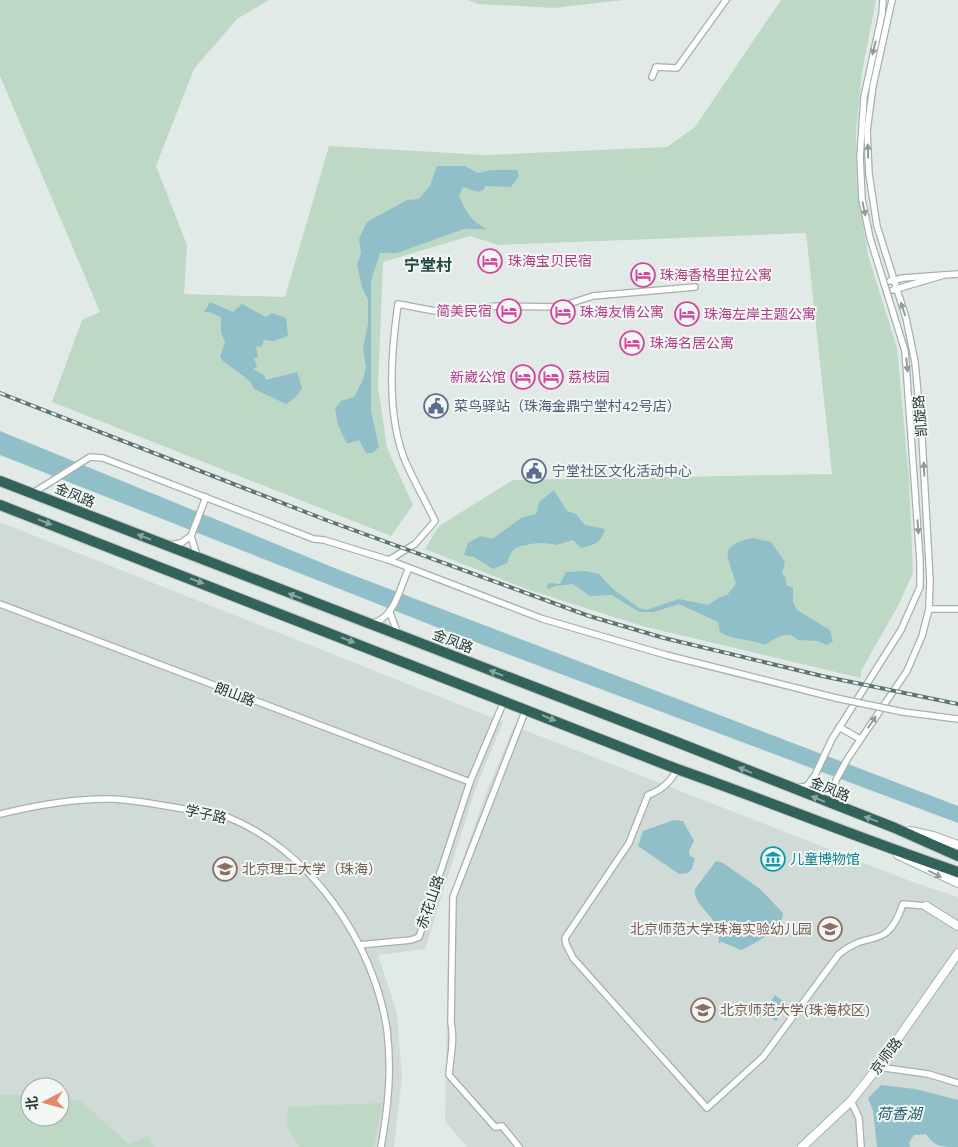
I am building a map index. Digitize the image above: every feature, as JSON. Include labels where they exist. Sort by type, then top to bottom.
[{"type":"highway","name":"金凤路","points":[[0,481],[895,828],[958,856]]},
{"type":"highway","points":[[0,505],[677,769],[770,802],[883,847],[958,872]]},
{"type":"street","points":[[652,77],[656,67],[678,68],[726,0]]},
{"type":"street","name":"凯旋路","points":[[790,788],[807,786],[815,774],[839,727],[901,630],[920,587],[920,561],[905,352],[888,291],[870,238],[862,199],[860,157],[864,97],[882,14],[883,0]]},
{"type":"street","name":"凯旋路","points":[[846,810],[835,794],[836,780],[845,762],[907,670],[922,636],[929,609],[930,581],[922,437],[916,371],[906,318],[877,226],[869,174],[868,131],[873,86],[892,0]]},
{"type":"street","points":[[885,283],[893,280],[958,274]]},
{"type":"street","points":[[888,291],[944,275]]},
{"type":"street","points":[[389,560],[415,544],[435,521],[406,462],[396,426],[392,350],[398,304],[435,311],[499,306],[558,307],[593,296],[695,287]]},
{"type":"street","points":[[33,493],[90,457],[103,458],[314,539],[324,540],[389,560],[543,619],[666,655],[836,698],[903,712],[958,719]]},
{"type":"street","points":[[167,546],[181,543],[191,534],[206,497]]},
{"type":"street","points":[[191,534],[192,544],[200,560]]},
{"type":"street","points":[[368,624],[379,622],[390,613],[408,568]]},
{"type":"street","name":"朗山路","points":[[0,604],[470,782]]},
{"type":"street","points":[[929,609],[958,609]]},
{"type":"street","points":[[390,613],[398,635]]},
{"type":"street","name":"赤花山路","points":[[359,945],[411,940],[419,936],[470,782],[504,701]]},
{"type":"street","points":[[519,1147],[502,1126],[494,1127],[449,1075],[450,1045],[454,1036],[451,1022],[453,897],[526,709]]},
{"type":"street","points":[[839,727],[860,739]]},
{"type":"street","points":[[677,769],[671,781],[661,789],[648,795],[629,843],[598,891],[582,910],[566,938],[566,944],[573,958],[706,1108],[768,1051],[839,954],[851,944],[876,939],[890,932],[898,920],[903,904],[926,906],[958,926]]},
{"type":"street","name":"学子路","points":[[0,814],[65,801],[113,799],[223,815],[251,829],[286,852],[336,907],[359,945]]},
{"type":"street","name":"金凤路","points":[[895,828],[933,836],[958,845]]},
{"type":"street","points":[[883,847],[942,878],[958,883]]},
{"type":"street","points":[[359,945],[376,987],[387,1029],[390,1101],[381,1147]]},
{"type":"street","name":"京师路","points":[[802,1147],[850,1101],[878,1067],[958,954]]},
{"type":"street","points":[[878,1067],[928,1074],[958,1083]]},
{"type":"street","points":[[850,1101],[859,1118],[861,1147]]},
{"type":"shaded area","name":"北京理工大学（珠海）","points":[[0,522],[503,722],[475,790],[425,949],[378,955],[397,1013],[402,1078],[394,1147],[0,1147]]},
{"type":"shaded area","name":"北京师范大学(珠海校区)","points":[[514,726],[918,884],[958,897],[958,1147],[467,1147],[445,1121],[449,898],[485,796]]},
{"type":"green space","points":[[0,0],[269,0],[237,19],[194,69],[156,166],[187,245],[184,294],[285,297],[329,146],[485,155],[667,147],[695,127],[781,0],[876,0],[862,72],[856,133],[857,187],[868,255],[897,348],[909,480],[913,573],[899,604],[861,671],[861,678],[642,626],[529,590],[425,549],[439,526],[513,480],[832,474],[806,233],[498,245],[470,236],[383,262],[378,386],[387,448],[413,505],[391,536],[52,402],[82,320],[100,312],[0,76]]},
{"type":"green space","points":[[468,0],[624,0],[554,8],[478,4]]},
{"type":"green space","points":[[0,1094],[20,1095],[20,1127],[70,1127],[70,1099],[80,1100],[128,1144],[148,1136],[154,1147],[0,1147]]},
{"type":"green space","points":[[383,1103],[373,1147],[300,1147],[287,1126],[288,1107]]},
{"type":"water","points":[[437,166],[465,166],[478,173],[491,170],[517,170],[519,176],[511,187],[485,186],[484,190],[478,192],[463,187],[459,196],[464,207],[473,220],[487,229],[464,229],[397,253],[380,253],[371,281],[371,411],[379,447],[372,453],[366,453],[359,440],[347,444],[338,425],[335,409],[341,401],[354,397],[363,380],[366,367],[363,349],[368,324],[368,300],[362,287],[357,265],[361,253],[359,239],[367,222],[407,200],[419,199],[430,186]]},
{"type":"water","points":[[210,302],[233,312],[242,304],[266,317],[272,313],[286,318],[288,336],[274,341],[264,340],[262,346],[256,347],[258,357],[254,358],[257,367],[253,369],[264,375],[266,380],[297,372],[302,388],[296,397],[286,404],[254,389],[250,381],[223,361],[220,357],[225,342],[221,333],[221,317],[204,312]]},
{"type":"water","points":[[0,431],[337,569],[958,806],[958,823],[454,634],[0,455]]},
{"type":"water","points":[[554,490],[567,511],[576,514],[585,525],[605,529],[597,543],[581,548],[573,540],[556,545],[541,543],[524,545],[513,550],[507,563],[493,569],[474,557],[464,555],[468,543],[481,536],[492,539],[521,518],[536,514],[539,502]]},
{"type":"water","points":[[753,538],[771,542],[785,562],[782,573],[786,578],[786,585],[793,588],[793,602],[797,610],[830,630],[833,641],[827,645],[817,641],[798,640],[785,635],[764,645],[725,635],[720,632],[718,622],[679,604],[654,612],[639,612],[612,595],[590,596],[573,584],[555,586],[549,589],[546,586],[550,583],[560,584],[566,572],[585,571],[599,574],[613,589],[639,608],[646,610],[679,599],[708,605],[727,595],[736,584],[728,560],[729,549],[741,541]]},
{"type":"water","points":[[674,820],[683,821],[694,841],[689,851],[690,856],[695,858],[692,869],[688,873],[679,874],[638,846],[643,831]]},
{"type":"water","points":[[716,861],[723,863],[760,889],[783,913],[782,919],[773,930],[760,940],[741,950],[722,942],[718,943],[719,935],[717,928],[695,896],[695,889]]},
{"type":"water","points":[[775,995],[788,1005],[776,1021],[764,1012]]},
{"type":"water","name":"荷香湖","points":[[881,1085],[915,1089],[958,1100],[958,1147],[936,1144],[926,1134],[914,1135],[909,1143],[910,1147],[877,1147],[873,1111],[868,1098]]},
{"type":"railway","points":[[0,393],[326,520],[589,616],[664,638],[822,676],[958,704]]},
{"type":"place","name":"珠海宝贝民宿","points":[[490,261]]},
{"type":"place","name":"珠海香格里拉公寓","points":[[643,275]]},
{"type":"place","name":"简美民宿","points":[[509,311]]},
{"type":"place","name":"珠海友情公寓","points":[[563,312]]},
{"type":"place","name":"珠海左岸主题公寓","points":[[687,314]]},
{"type":"place","name":"珠海名居公寓","points":[[632,343]]},
{"type":"place","name":"新崴公馆","points":[[523,377]]},
{"type":"place","name":"荔枝园","points":[[551,377]]},
{"type":"place","name":"菜鸟驿站（珠海金鼎宁堂村42号店）","points":[[436,406]]},
{"type":"place","name":"宁堂社区文化活动中心","points":[[534,471]]},
{"type":"place","name":"儿童博物馆","points":[[773,859]]},
{"type":"place","name":"北京理工大学（珠海）","points":[[225,869]]},
{"type":"place","name":"北京师范大学珠海实验幼儿园","points":[[830,929]]},
{"type":"place","name":"北京师范大学(珠海校区)","points":[[703,1010]]},
{"type":"district","name":"宁堂村","points":[[428,265]]}]
